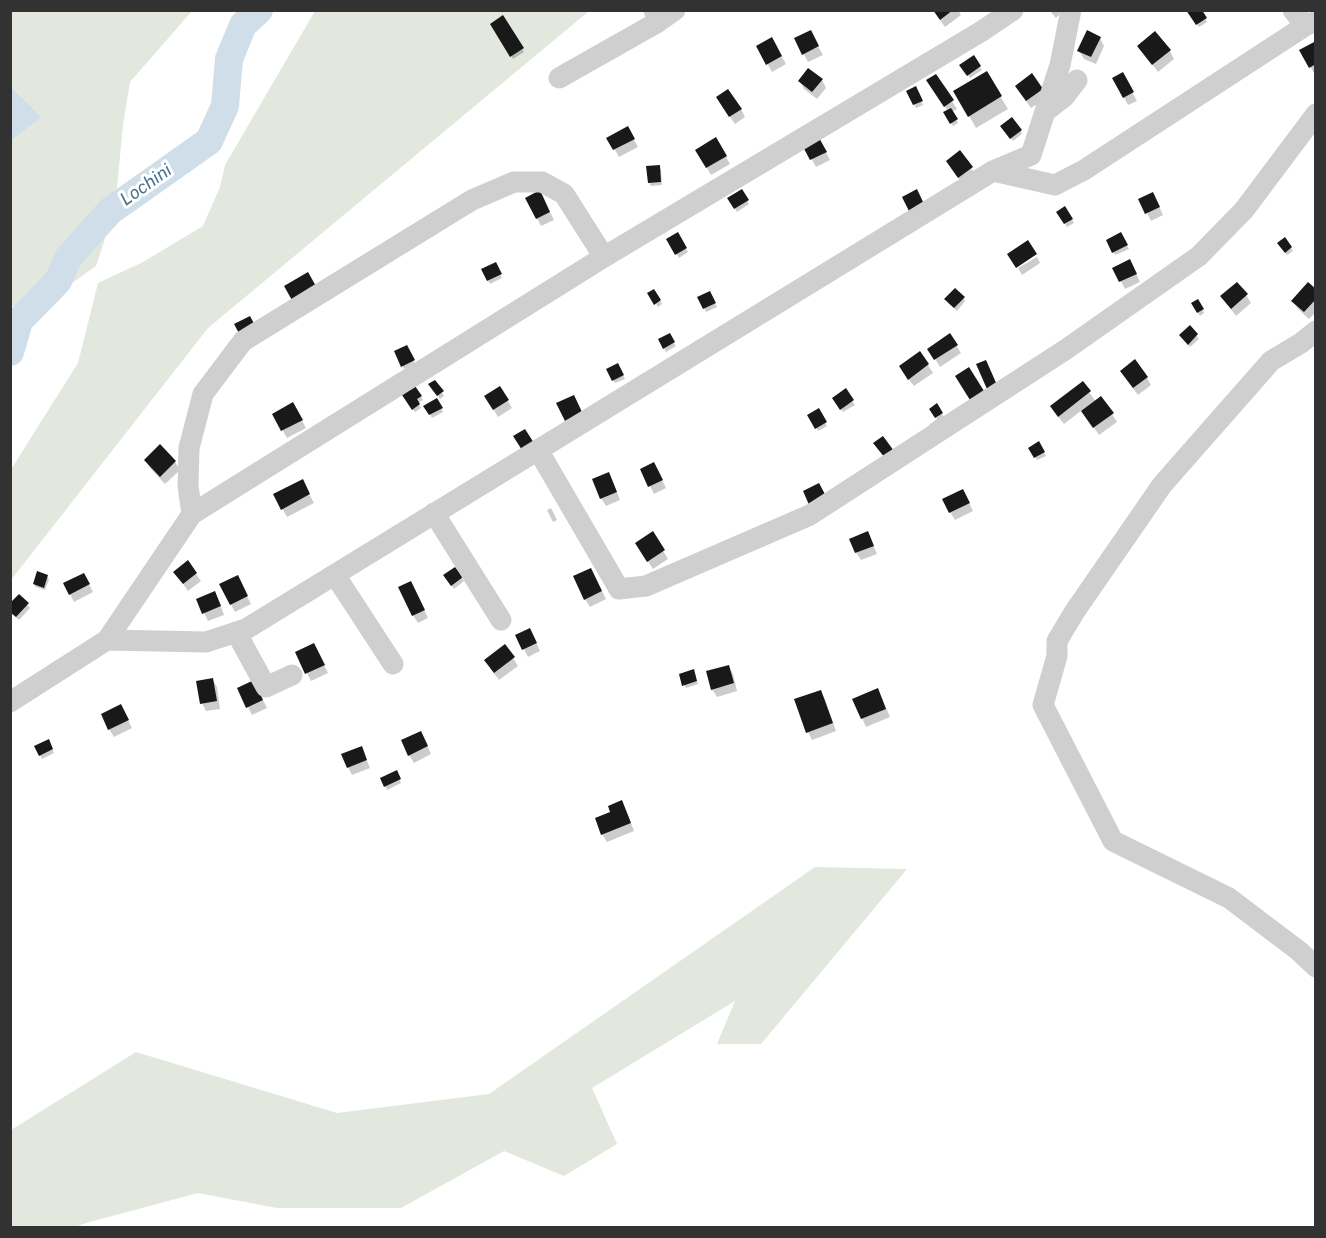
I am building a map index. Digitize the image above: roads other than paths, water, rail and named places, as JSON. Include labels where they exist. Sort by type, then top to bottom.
[{"type":"street","points":[[10,702],[107,639],[192,514],[604,257],[982,31],[1013,10]]},
{"type":"street","points":[[107,639],[207,642],[246,628],[993,171],[1031,155],[1060,65],[1071,10]]},
{"type":"street","points":[[559,78],[662,14]]},
{"type":"street","points":[[993,171],[1055,185],[1084,170],[1304,19]]},
{"type":"street","points":[[1046,112],[1064,97],[1077,80]]},
{"type":"street","points":[[538,450],[619,589],[646,586],[788,525],[810,515],[1065,350],[1199,256],[1244,210],[1316,114]]},
{"type":"street","points":[[192,514],[188,486],[189,448],[203,394],[243,341],[472,200],[514,182],[542,182],[564,194],[604,257]]},
{"type":"street","points":[[1316,331],[1271,361],[1162,485],[1075,611],[1057,641],[1057,656],[1043,705],[1113,841],[1229,897],[1299,951],[1316,967]]},
{"type":"street","points":[[434,513],[501,620]]},
{"type":"street","points":[[335,574],[393,664]]},
{"type":"street","points":[[236,632],[266,687],[292,675]]},
{"type":"waterway","name":"Lochini","points":[[10,352],[19,321],[58,281],[68,258],[110,211],[209,141],[225,106],[229,59],[243,25],[259,10]]}]
